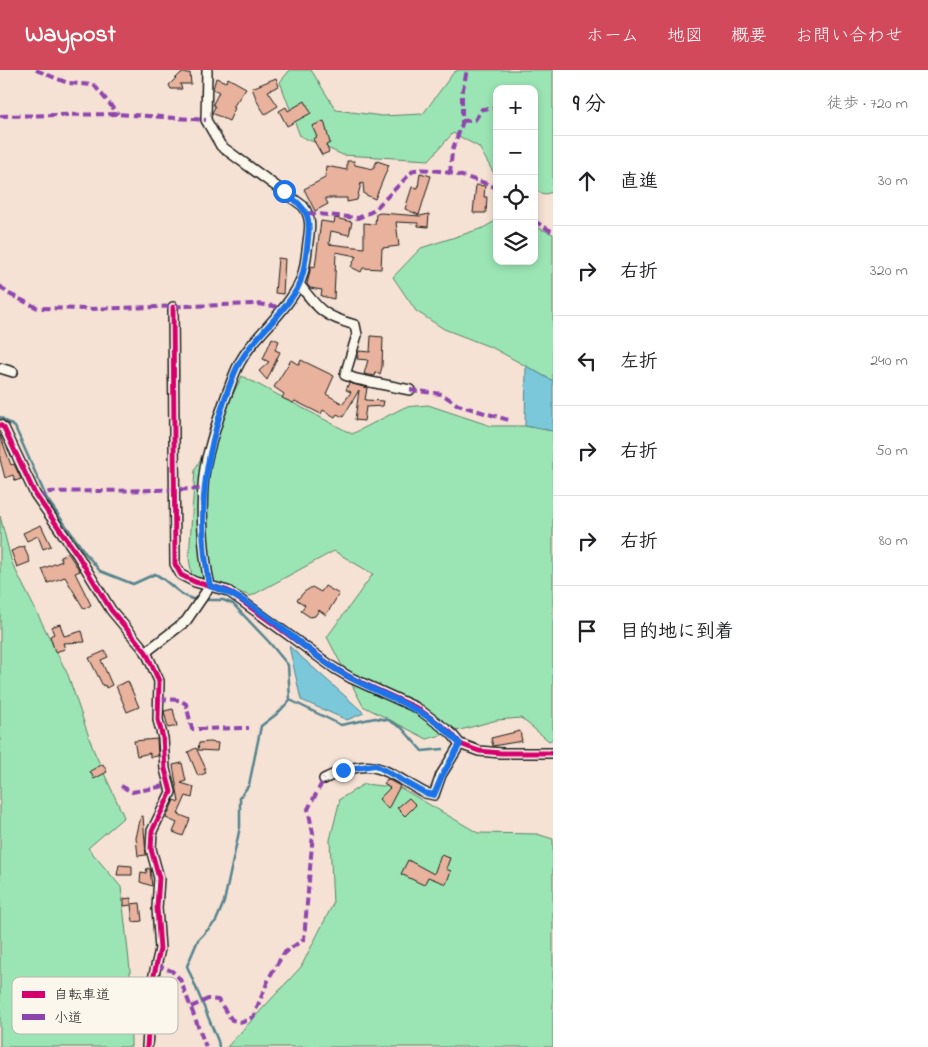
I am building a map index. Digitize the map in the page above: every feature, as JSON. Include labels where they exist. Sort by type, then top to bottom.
[{"type":"street","points":[[146,652],[186,621],[210,586],[207,572],[203,489],[207,458],[242,358],[285,306],[299,284],[305,266],[310,224],[309,216],[303,206],[221,146],[206,120],[207,70]]},
{"type":"street","points":[[299,284],[318,309],[330,318],[355,326],[357,335],[345,375],[410,390]]},
{"type":"street","points":[[173,307],[175,564],[181,575],[228,591],[252,606],[350,678],[417,708],[451,733],[460,744],[479,751],[501,754],[553,753]]},
{"type":"street","points":[[0,368],[13,372]]},
{"type":"street","points":[[0,424],[4,428],[37,498],[77,554],[111,610],[146,652],[159,682],[158,720],[164,738],[165,769],[171,792],[152,831],[151,849],[159,878],[157,908],[160,950],[154,977]]},
{"type":"street","points":[[324,779],[343,770],[375,765],[425,793],[434,795],[442,776],[460,744]]},
{"type":"street","points":[[147,1047],[148,1034]]},
{"type":"green space","points":[[290,70],[311,70],[336,110],[382,116],[423,114],[454,72],[459,70],[553,70],[553,192],[545,194],[538,192],[538,85],[493,85],[493,172],[479,147],[453,133],[429,160],[343,155],[300,136],[280,82]]},
{"type":"green space","points":[[493,222],[493,265],[538,265],[538,228],[553,234],[553,381],[493,348],[444,329],[416,311],[393,277],[421,248],[483,228]]},
{"type":"green space","points":[[242,376],[352,434],[405,407],[428,405],[491,426],[525,426],[553,431],[553,739],[549,741],[521,718],[497,720],[427,739],[363,706],[327,637],[373,574],[334,551],[251,596],[192,577],[189,558],[195,470]]},
{"type":"green space","points":[[0,516],[12,563],[68,675],[93,749],[124,817],[88,848],[121,887],[130,970],[130,977],[12,977],[12,1034],[131,1034],[131,1047],[0,1047]]},
{"type":"green space","points":[[364,784],[401,788],[478,833],[537,834],[553,839],[553,1047],[227,1047],[301,967],[333,904],[330,840],[340,799]]},
{"type":"water","points":[[526,366],[553,381],[553,431],[525,426]]},
{"type":"water","points":[[289,646],[364,713],[347,720],[301,700]]},
{"type":"building","points":[[181,73],[190,73],[191,84],[180,84],[182,89],[171,89],[169,85]]},
{"type":"building","points":[[216,78],[226,82],[228,78],[246,88],[233,107],[235,108],[229,121],[212,113],[215,107],[213,104],[219,92],[213,89]]},
{"type":"building","points":[[276,78],[279,86],[268,91],[278,106],[265,114],[252,88]]},
{"type":"building","points":[[305,101],[311,113],[287,126],[279,111],[286,107],[288,111]]},
{"type":"building","points":[[324,121],[330,143],[326,145],[329,152],[322,155],[313,139],[317,137],[312,126]]},
{"type":"building","points":[[347,161],[354,161],[355,165],[373,169],[377,161],[389,165],[375,199],[364,194],[363,183],[361,183],[357,200],[347,202],[347,198],[325,198],[328,204],[315,211],[304,189],[325,178],[326,166],[347,170]]},
{"type":"building","points":[[420,173],[431,176],[419,215],[405,209],[412,187],[418,188]]},
{"type":"building","points":[[476,185],[485,186],[484,197],[487,197],[486,213],[473,213]]},
{"type":"building","points":[[376,214],[420,216],[429,214],[428,227],[418,226],[418,223],[396,222],[399,246],[382,248],[381,269],[363,268],[361,272],[351,267],[356,256],[336,252],[334,299],[321,296],[322,290],[310,288],[307,284],[311,266],[315,267],[321,221],[334,223],[335,218],[352,222],[349,235],[331,231],[329,244],[364,248],[364,223],[375,224]]},
{"type":"building","points":[[278,258],[285,259],[283,294],[275,293]]},
{"type":"building","points":[[371,336],[383,337],[382,366],[380,375],[376,372],[375,376],[364,374],[368,360],[357,359],[359,351],[370,352]]},
{"type":"building","points":[[272,338],[279,341],[275,350],[280,352],[267,380],[259,371],[269,362],[263,359]]},
{"type":"building","points":[[291,360],[299,365],[301,360],[334,376],[326,394],[343,404],[351,392],[346,390],[349,383],[367,388],[365,400],[384,401],[383,406],[366,407],[364,421],[355,420],[359,390],[343,417],[337,414],[335,417],[323,410],[321,414],[295,401],[293,403],[282,398],[284,394],[274,387]]},
{"type":"building","points":[[0,435],[11,465],[14,464],[21,479],[15,481],[13,475],[5,478],[0,459]]},
{"type":"building","points":[[41,525],[51,546],[43,549],[38,536],[27,541],[23,533]]},
{"type":"building","points":[[24,546],[30,562],[17,567],[11,551]]},
{"type":"building","points":[[68,553],[80,571],[75,573],[91,605],[84,609],[65,577],[48,583],[42,569],[62,561],[60,557]]},
{"type":"building","points":[[325,586],[339,594],[326,615],[319,610],[315,616],[310,617],[301,611],[305,605],[297,600],[304,592],[312,587],[321,592]]},
{"type":"building","points":[[60,624],[64,636],[82,631],[85,642],[63,643],[65,649],[55,652],[50,636],[54,634],[51,627]]},
{"type":"building","points":[[105,651],[108,657],[101,660],[112,685],[106,688],[105,685],[103,686],[89,658]]},
{"type":"building","points":[[128,681],[139,707],[127,712],[116,686]]},
{"type":"building","points":[[173,709],[177,726],[168,728],[164,711]]},
{"type":"building","points":[[520,731],[522,741],[493,746],[491,738]]},
{"type":"building","points":[[157,739],[158,756],[150,757],[150,753],[137,756],[134,741]]},
{"type":"building","points":[[199,743],[218,743],[217,751],[198,750]]},
{"type":"building","points":[[196,748],[206,769],[204,769],[206,773],[198,776],[188,752]]},
{"type":"building","points":[[182,763],[186,781],[181,783],[194,787],[192,798],[186,796],[178,814],[190,819],[183,836],[173,832],[177,823],[166,818],[174,800],[179,802],[173,765]]},
{"type":"building","points":[[103,764],[107,772],[94,779],[90,771]]},
{"type":"building","points":[[387,779],[400,786],[388,809],[379,799],[390,788],[384,784]]},
{"type":"building","points":[[409,798],[416,805],[405,816],[397,808]]},
{"type":"building","points":[[141,816],[143,816],[146,855],[138,856],[136,838]]},
{"type":"building","points":[[441,855],[450,858],[446,869],[451,871],[446,884],[428,877],[424,885],[401,874],[408,860],[434,874]]},
{"type":"building","points":[[119,865],[132,866],[132,875],[117,875]]},
{"type":"building","points":[[147,868],[150,869],[152,886],[140,882],[141,872],[146,873]]},
{"type":"building","points":[[131,898],[131,904],[140,903],[142,921],[133,922],[131,905],[124,906],[124,899]]},
{"type":"waterway","points":[[0,417],[15,427],[47,499],[100,571],[133,584],[155,574],[180,593],[197,600]]},
{"type":"waterway","points":[[203,600],[223,600],[233,604],[269,642],[288,665],[290,700],[278,713],[261,726],[249,785],[240,797],[240,827],[224,902],[216,921],[198,940],[187,966],[219,1047]]},
{"type":"waterway","points":[[290,700],[341,725],[375,718],[388,720],[402,728],[422,751],[443,749]]},
{"type":"marked path","points":[[36,70],[68,83],[94,85],[118,114]]},
{"type":"marked path","points":[[450,174],[452,151],[462,124],[462,94],[467,70]]},
{"type":"marked path","points":[[462,121],[475,120],[482,109],[493,108]]},
{"type":"marked path","points":[[0,116],[118,114],[206,120]]},
{"type":"marked path","points":[[308,213],[358,218],[373,211],[414,170],[445,172],[493,187]]},
{"type":"marked path","points":[[538,223],[553,232]]},
{"type":"marked path","points":[[0,286],[7,293],[38,308],[86,309],[257,304],[274,306],[282,310]]},
{"type":"marked path","points":[[410,390],[442,394],[458,405],[512,421]]},
{"type":"marked path","points":[[37,498],[49,492],[203,489]]},
{"type":"marked path","points":[[159,699],[180,700],[186,704],[192,729],[249,728]]},
{"type":"marked path","points":[[191,1007],[208,999],[218,1000],[232,1020],[243,1022],[253,1017],[270,976],[284,953],[304,939],[313,833],[308,809],[324,779]]},
{"type":"marked path","points":[[121,786],[132,792],[170,785]]},
{"type":"marked path","points":[[156,965],[172,971],[180,979],[206,1047]]},
{"type":"cycle path","points":[[173,307],[175,564],[181,575],[195,582],[228,591],[334,668],[351,678],[417,708],[451,733],[460,744],[479,751],[553,753]]},
{"type":"cycle path","points":[[0,425],[4,428],[35,494],[77,554],[111,610],[146,652],[159,681],[158,720],[163,738],[165,769],[171,792],[152,831],[151,849],[159,878],[157,908],[160,949],[154,977]]},
{"type":"cycle path","points":[[147,1047],[148,1034]]},
{"type":"route","points":[[284,191],[303,206],[309,216],[310,224],[305,266],[296,290],[242,358],[234,375],[207,458],[203,489],[204,533],[210,586],[228,591],[252,606],[350,678],[417,708],[451,733],[460,744],[442,776],[434,795],[425,793],[375,765],[343,770]]}]
